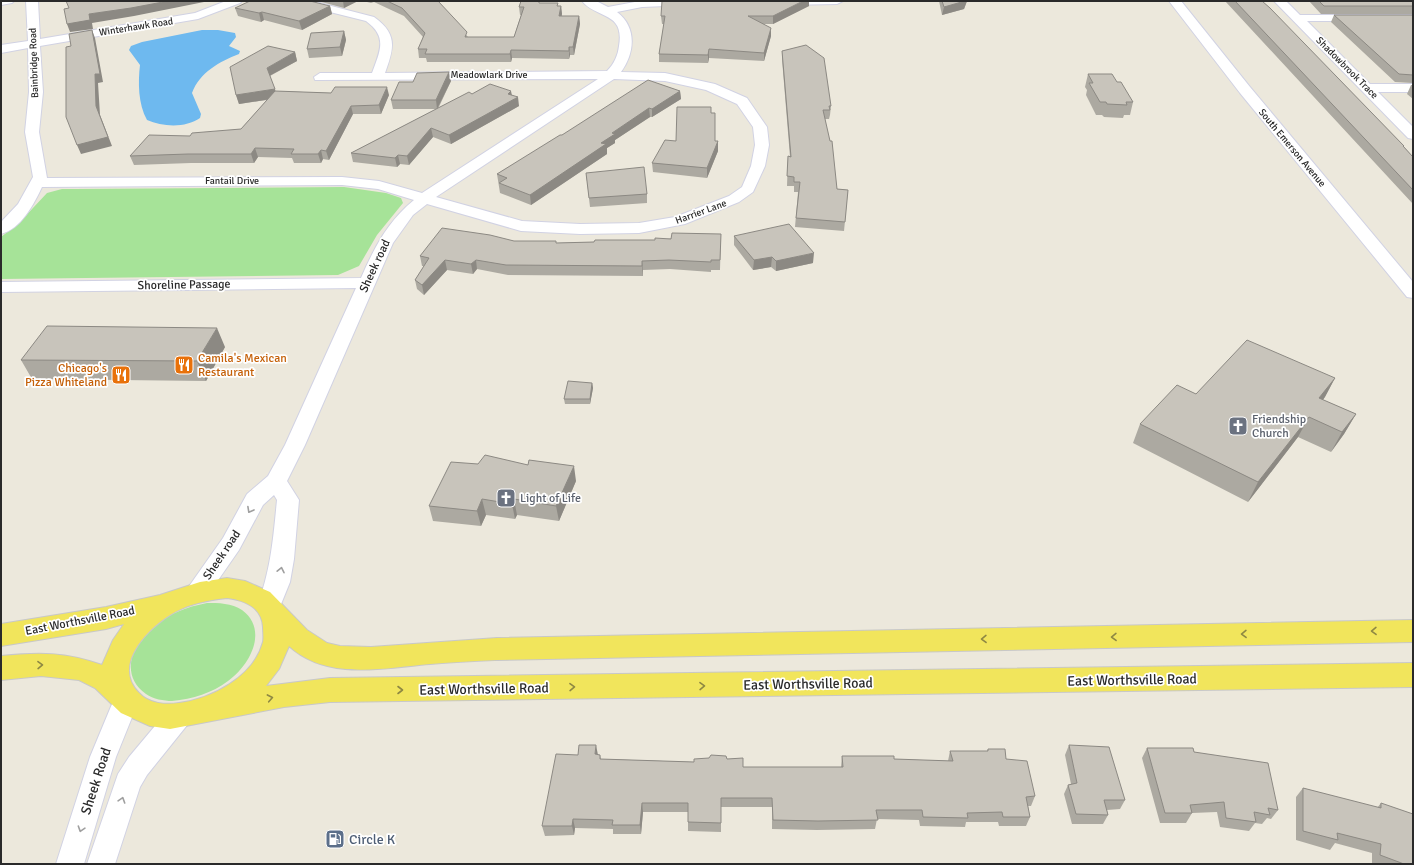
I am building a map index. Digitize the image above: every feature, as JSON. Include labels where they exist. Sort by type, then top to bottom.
[{"type":"main road","points":[[123,697],[114,678],[116,660],[125,641],[140,623],[159,608],[189,595],[227,588],[246,591],[263,600],[295,636],[313,649],[328,656],[369,658],[490,650],[1413,631]]},
{"type":"main road","name":"East Worthsville Road","points":[[1,635],[106,618],[189,595]]},
{"type":"main road","points":[[1,668],[38,664],[62,665],[88,672],[105,680],[134,708],[155,715],[179,716],[205,710],[229,699],[250,684],[266,665],[276,646],[278,628],[272,610]]},
{"type":"main road","name":"East Worthsville Road","points":[[205,710],[284,695],[330,690],[1144,680],[1413,675]]},
{"type":"street","points":[[1,2],[8,1]]},
{"type":"street","name":"Bainbridge Road","points":[[32,1],[36,92],[32,132],[40,177],[38,183]]},
{"type":"street","name":"Winterhawk Road","points":[[1,49],[198,16],[236,1]]},
{"type":"street","points":[[298,1],[370,18],[380,25],[386,34],[387,44],[385,56],[377,76]]},
{"type":"street","name":"Sheek road","points":[[189,595],[231,544],[255,500],[276,481],[295,445],[385,242],[408,212],[440,186],[588,93],[611,75],[617,68],[623,55],[626,38],[625,29],[620,21],[588,1]]},
{"type":"street","points":[[774,2],[837,1]]},
{"type":"street","name":"South Emerson Avenue","points":[[1175,1],[1244,90],[1413,293]]},
{"type":"street","name":"Shadowbrook Trace","points":[[1280,1],[1413,135]]},
{"type":"street","points":[[606,11],[656,3],[704,2]]},
{"type":"street","points":[[1297,18],[1413,18]]},
{"type":"street","name":"Meadowlark Drive","points":[[320,76],[611,75]]},
{"type":"street","name":"Harrier Lane","points":[[424,198],[521,226],[610,229],[639,228],[679,221],[734,199],[748,188],[758,166],[762,145],[760,127],[742,101],[710,87],[665,76],[611,75]]},
{"type":"street","points":[[1366,88],[1413,88]]},
{"type":"street","name":"Fantail Drive","points":[[38,183],[342,181],[378,185],[424,198]]},
{"type":"street","points":[[1,229],[8,224],[25,206],[38,183]]},
{"type":"street","name":"Shoreline Passage","points":[[1,287],[367,283]]},
{"type":"street","points":[[272,610],[283,559],[288,500],[276,481]]},
{"type":"street","name":"Sheek Road","points":[[70,864],[123,697]]},
{"type":"street","points":[[101,864],[128,783],[138,766],[179,716]]},
{"type":"green space","points":[[344,187],[386,193],[401,198],[403,203],[377,235],[359,266],[338,275],[1,279],[1,237],[18,224],[47,193],[62,189]]},
{"type":"green space","points":[[207,603],[234,606],[242,610],[250,618],[254,627],[255,637],[249,657],[236,674],[228,681],[209,692],[195,697],[172,701],[149,696],[138,687],[133,678],[131,660],[134,651],[145,634],[164,618],[185,609]]},
{"type":"water","points":[[202,30],[218,30],[235,33],[236,37],[229,46],[240,51],[239,54],[217,64],[200,79],[195,86],[192,93],[201,114],[200,118],[188,124],[181,125],[160,124],[147,120],[139,93],[140,65],[129,50],[131,46],[142,42]]},
{"type":"building","points":[[66,1],[168,1],[89,14],[90,20],[67,24],[64,9],[69,8]]},
{"type":"building","points":[[250,1],[310,1],[330,6],[299,21],[262,12],[259,13],[235,8]]},
{"type":"building","points":[[387,1],[438,1],[467,32],[465,37],[514,37],[524,7],[519,7],[521,1],[558,3],[557,6],[561,6],[559,16],[579,16],[573,47],[569,47],[569,51],[511,50],[510,54],[425,54],[427,49],[418,49],[425,33],[402,8]]},
{"type":"building","points":[[662,1],[803,1],[773,16],[748,16],[771,28],[764,53],[709,49],[708,55],[659,54],[665,16],[661,16]]},
{"type":"building","points":[[942,1],[965,1],[944,7]]},
{"type":"building","points":[[1235,1],[1262,1],[1404,146],[1413,157],[1413,190]]},
{"type":"building","points":[[1319,1],[1413,1],[1413,6],[1324,6]]},
{"type":"building","points":[[1334,15],[1413,15],[1413,75],[1399,74]]},
{"type":"building","points":[[92,30],[100,74],[95,74],[96,106],[108,137],[77,145],[66,117],[66,47],[71,46],[69,34]]},
{"type":"building","points":[[344,31],[340,47],[307,49],[311,33]]},
{"type":"building","points":[[806,45],[824,58],[831,106],[829,106],[830,110],[823,110],[830,141],[832,141],[837,189],[848,190],[845,222],[796,218],[800,182],[794,182],[794,177],[787,176],[788,156],[791,157],[782,51]]},
{"type":"building","points":[[268,46],[295,52],[267,68],[275,89],[236,95],[230,67]]},
{"type":"building","points":[[449,72],[436,100],[391,100],[399,82],[413,82],[417,73]]},
{"type":"building","points":[[1088,74],[1112,74],[1117,82],[1121,82],[1133,102],[1126,102],[1127,105],[1107,104],[1106,102],[1100,102],[1089,83],[1093,83]]},
{"type":"building","points":[[648,80],[680,91],[652,109],[649,108],[612,133],[615,134],[601,143],[606,144],[530,195],[499,183],[507,178],[497,174],[562,135]]},
{"type":"building","points":[[490,84],[511,91],[508,94],[518,97],[449,135],[431,128],[407,156],[398,155],[395,158],[351,153],[469,92],[472,94]]},
{"type":"building","points":[[335,87],[387,87],[379,105],[351,106],[326,151],[321,150],[318,154],[291,154],[294,149],[255,148],[251,154],[130,156],[149,135],[190,136],[192,133],[241,129],[275,91],[331,93]]},
{"type":"building","points":[[677,107],[711,107],[711,113],[715,113],[715,141],[718,141],[707,168],[652,163],[665,140],[676,141]]},
{"type":"building","points":[[644,167],[647,194],[589,198],[586,173]]},
{"type":"building","points":[[789,224],[814,253],[776,261],[772,257],[754,260],[734,236]]},
{"type":"building","points":[[442,228],[490,235],[514,241],[556,241],[556,243],[594,242],[595,240],[655,240],[655,238],[671,239],[672,233],[721,234],[720,260],[711,260],[711,262],[669,260],[642,261],[642,266],[506,265],[476,260],[471,264],[445,260],[422,285],[415,280],[429,258],[420,256]]},
{"type":"building","points":[[47,326],[217,328],[197,361],[21,360]]},
{"type":"building","name":"Friendship Church","points":[[1247,340],[1335,378],[1319,398],[1356,414],[1342,432],[1309,417],[1258,482],[1140,424],[1177,385],[1196,394]]},
{"type":"building","points":[[568,381],[592,383],[590,399],[564,399]]},
{"type":"building","points":[[485,455],[528,465],[529,460],[574,466],[556,506],[514,499],[512,504],[482,499],[477,511],[429,506],[451,462],[478,464]]},
{"type":"building","points":[[579,745],[596,745],[595,754],[600,755],[600,759],[694,762],[694,759],[709,758],[711,755],[726,756],[727,759],[743,758],[743,767],[843,767],[842,756],[894,756],[894,759],[953,761],[950,751],[988,751],[988,749],[1005,749],[1006,759],[1027,761],[1035,796],[1026,797],[1030,817],[1003,817],[1002,812],[967,813],[968,818],[923,817],[922,810],[876,810],[878,820],[773,820],[772,798],[721,798],[721,823],[688,822],[688,803],[642,803],[640,825],[612,825],[613,820],[573,819],[572,826],[542,826],[556,754],[578,755]]},
{"type":"building","points":[[1069,745],[1109,747],[1125,800],[1104,800],[1108,815],[1076,814],[1068,785],[1077,783]]},
{"type":"building","points":[[1147,748],[1193,748],[1194,752],[1268,763],[1278,810],[1268,808],[1270,815],[1254,812],[1256,822],[1226,818],[1224,802],[1190,805],[1192,813],[1165,813]]},
{"type":"building","points":[[1303,788],[1381,808],[1381,803],[1413,814],[1413,864],[1404,864],[1380,855],[1381,844],[1337,833],[1338,840],[1303,831]]},
{"type":"place","name":"Camila's Mexican Restaurant","points":[[184,365]]},
{"type":"place","name":"Chicago's Pizza Whiteland","points":[[121,375]]},
{"type":"place","name":"Friendship Church","points":[[1238,426]]},
{"type":"place","name":"Light of Life","points":[[506,498]]},
{"type":"place","name":"Circle K","points":[[335,839]]}]
